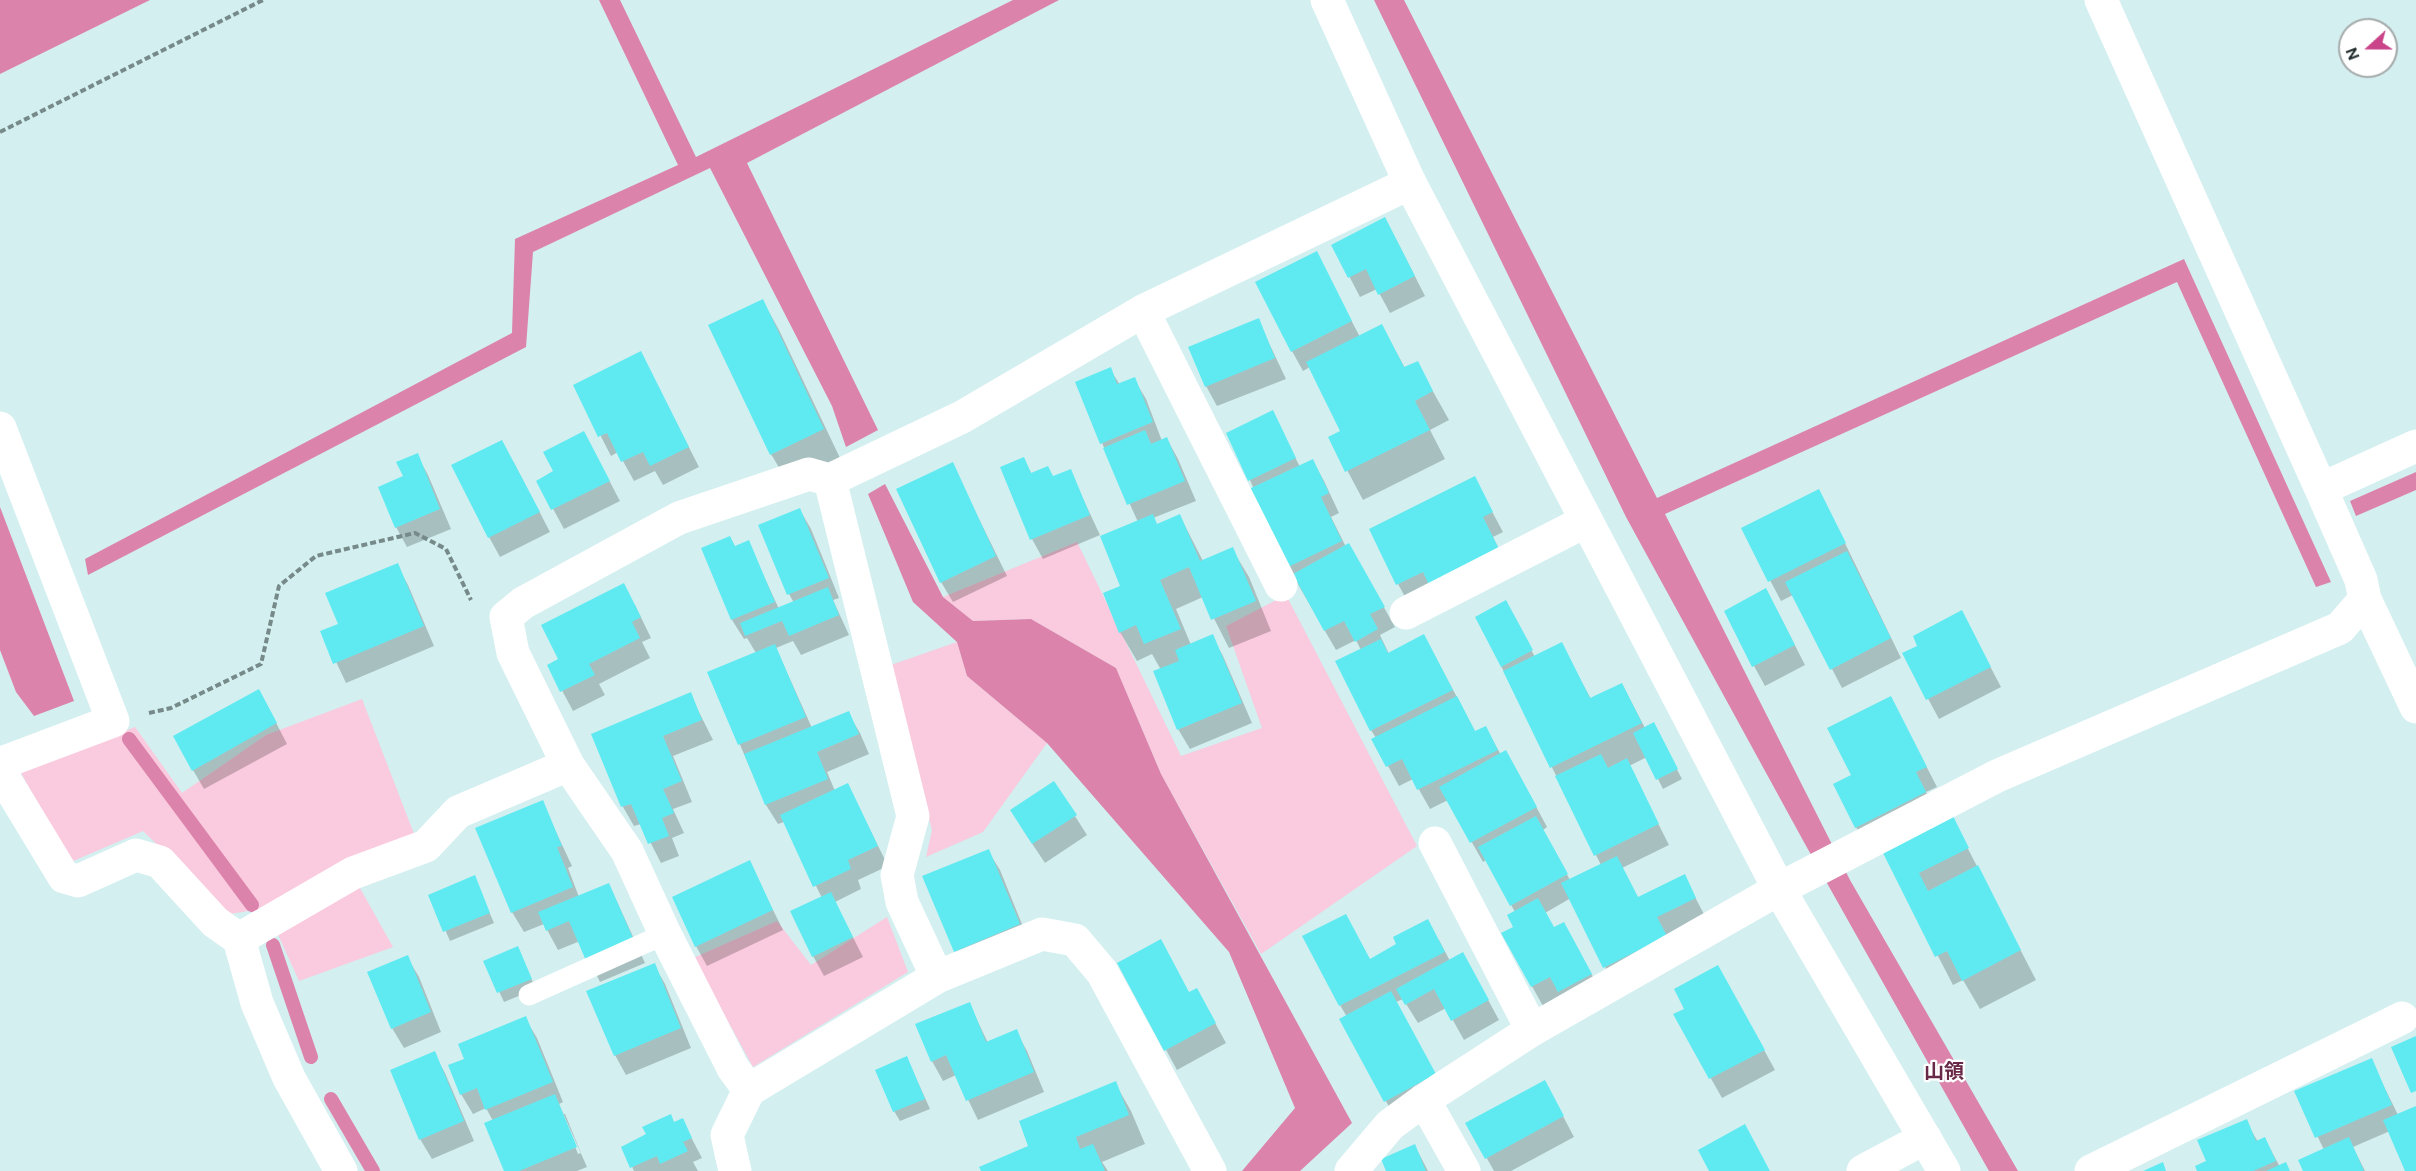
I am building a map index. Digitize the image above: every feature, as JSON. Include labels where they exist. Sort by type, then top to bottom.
[{"type":"street","points":[[1327,0],[1410,183],[1586,521],[1793,882],[1944,1171]]},
{"type":"street","points":[[2101,0],[2361,579],[2365,599],[2416,707]]},
{"type":"street","points":[[749,1090],[733,1068],[665,934],[627,851],[568,765],[513,652],[506,617],[523,603],[679,518],[809,474],[830,480],[962,417],[1143,311],[1410,183]]},
{"type":"street","points":[[1143,311],[1281,585]]},
{"type":"street","points":[[0,428],[113,720],[4,762],[4,778],[64,877],[78,881],[136,855],[160,862],[215,922],[238,939],[257,1004],[290,1078],[340,1171]]},
{"type":"street","points":[[2321,489],[2416,446]]},
{"type":"street","points":[[830,480],[913,816],[897,875],[902,902],[937,977]]},
{"type":"street","points":[[1406,613],[1586,521]]},
{"type":"street","points":[[1351,1171],[1390,1125],[1424,1100],[1532,1030],[1793,882],[1997,776],[2340,628],[2365,599]]},
{"type":"street","points":[[238,939],[352,873],[426,846],[458,812],[568,765]]},
{"type":"street","points":[[1434,843],[1532,1030]]},
{"type":"street","points":[[735,1171],[727,1135],[749,1090],[937,977],[1042,934],[1075,940],[1102,972],[1210,1171]]},
{"type":"street","points":[[2091,1171],[2402,1018]]},
{"type":"street","points":[[1424,1100],[1464,1171]]},
{"type":"street","points":[[1863,1171],[1925,1138]]},
{"type":"lane","points":[[530,995],[665,934]]},
{"type":"path","points":[[0,132],[263,0]]},
{"type":"path","points":[[113,720],[171,708],[261,664],[279,586],[316,556],[415,533],[446,549],[477,611],[506,617]]},
{"type":"shaded area","points":[[0,0],[150,0],[0,74]]},
{"type":"shaded area","points":[[599,0],[620,0],[696,157],[1013,0],[1059,0],[747,163],[878,430],[846,447],[832,406],[710,168],[533,252],[526,347],[88,575],[85,559],[512,333],[515,239],[678,165]]},
{"type":"shaded area","points":[[1374,0],[1404,0],[1657,498],[2184,259],[2331,582],[2316,587],[2177,282],[1665,514],[1850,880],[2018,1171],[1989,1171],[1805,844],[1626,517]]},
{"type":"shaded area","points":[[2416,472],[2416,490],[2356,516],[2350,501]]},
{"type":"shaded area","points":[[885,484],[943,597],[973,621],[1031,619],[1116,668],[1161,774],[1352,1123],[1300,1171],[1242,1171],[1295,1108],[1229,952],[1047,743],[967,676],[957,642],[913,602],[868,494]]},
{"type":"shaded area","points":[[0,507],[74,701],[34,716],[16,692],[0,650]]},
{"type":"shaded area","points":[[1077,542],[1181,756],[1262,728],[1226,626],[1286,595],[1417,846],[1261,954],[1161,774],[1116,668],[1031,619],[973,621],[943,597]]},
{"type":"shaded area","points":[[957,642],[967,676],[1047,743],[983,832],[926,857],[932,830],[888,666]]},
{"type":"shaded area","points":[[362,699],[416,839],[347,865],[393,947],[299,981],[266,908],[230,914],[143,831],[71,862],[21,773],[135,727],[182,793],[266,735]]},
{"type":"shaded area","points":[[887,917],[908,972],[753,1067],[693,958],[777,921],[811,965]]},
{"type":"building","points":[[1385,217],[1415,276],[1378,295],[1366,269],[1348,278],[1331,245]]},
{"type":"building","points":[[1317,251],[1352,321],[1291,352],[1255,282]]},
{"type":"building","points":[[763,299],[824,429],[770,455],[708,325]]},
{"type":"building","points":[[1259,318],[1275,358],[1205,387],[1188,347]]},
{"type":"building","points":[[1382,324],[1404,367],[1418,361],[1433,391],[1415,401],[1430,430],[1345,472],[1328,437],[1340,431],[1306,362]]},
{"type":"building","points":[[641,351],[689,447],[650,466],[643,452],[621,462],[607,433],[598,437],[573,385]]},
{"type":"building","points":[[1111,367],[1117,384],[1135,377],[1153,422],[1100,444],[1075,382]]},
{"type":"building","points":[[1273,410],[1296,458],[1248,481],[1226,433]]},
{"type":"building","points":[[1145,430],[1151,444],[1167,437],[1185,481],[1127,505],[1103,448]]},
{"type":"building","points":[[584,431],[610,481],[551,510],[536,481],[553,471],[543,452]]},
{"type":"building","points":[[502,440],[540,512],[488,538],[451,465]]},
{"type":"building","points":[[418,453],[440,509],[395,528],[378,487],[403,476],[396,462]]},
{"type":"building","points":[[1024,457],[1031,473],[1048,466],[1053,476],[1071,469],[1090,515],[1030,540],[1000,467]]},
{"type":"building","points":[[1313,459],[1329,493],[1321,497],[1342,541],[1286,568],[1249,489]]},
{"type":"building","points":[[953,462],[996,556],[940,583],[896,489]]},
{"type":"building","points":[[1475,476],[1493,512],[1483,517],[1499,549],[1429,585],[1423,572],[1396,585],[1369,529]]},
{"type":"building","points":[[1819,489],[1846,543],[1768,582],[1741,528]]},
{"type":"building","points":[[800,508],[829,578],[787,595],[758,525]]},
{"type":"building","points":[[1153,514],[1157,524],[1180,514],[1200,561],[1233,547],[1256,601],[1211,620],[1189,567],[1160,580],[1181,629],[1144,644],[1136,625],[1119,633],[1103,593],[1120,586],[1100,536]]},
{"type":"building","points":[[730,536],[735,546],[749,540],[775,602],[731,620],[701,548]]},
{"type":"building","points":[[1349,543],[1385,607],[1370,614],[1378,629],[1355,642],[1344,621],[1324,631],[1293,574]]},
{"type":"building","points":[[1847,551],[1891,638],[1830,670],[1785,582]]},
{"type":"building","points":[[398,563],[424,626],[333,664],[320,631],[338,624],[325,593]]},
{"type":"building","points":[[624,583],[641,617],[632,622],[640,638],[589,664],[595,675],[560,692],[547,665],[558,659],[541,625]]},
{"type":"building","points":[[828,587],[839,615],[789,636],[782,621],[745,636],[740,623]]},
{"type":"building","points":[[1766,588],[1795,645],[1752,667],[1724,611]]},
{"type":"building","points":[[1506,600],[1533,650],[1501,667],[1475,617]]},
{"type":"building","points":[[1962,610],[1991,667],[1926,700],[1902,653],[1917,646],[1913,636]]},
{"type":"building","points":[[1213,634],[1242,703],[1177,730],[1153,671],[1179,661],[1175,650]]},
{"type":"building","points":[[1424,634],[1453,690],[1370,731],[1335,661],[1381,639],[1388,653]]},
{"type":"building","points":[[1562,642],[1590,698],[1622,683],[1642,723],[1550,768],[1503,671]]},
{"type":"building","points":[[775,644],[806,717],[738,745],[707,672]]},
{"type":"building","points":[[259,689],[277,723],[192,771],[173,736]]},
{"type":"building","points":[[691,692],[702,720],[663,736],[682,781],[663,789],[674,813],[662,818],[669,836],[648,844],[631,804],[621,807],[591,734]]},
{"type":"building","points":[[1457,696],[1475,731],[1486,726],[1498,750],[1417,790],[1402,759],[1386,767],[1371,739]]},
{"type":"building","points":[[1891,696],[1927,767],[1916,772],[1926,792],[1855,828],[1833,784],[1851,775],[1827,728]]},
{"type":"building","points":[[849,711],[859,734],[817,752],[828,779],[765,805],[744,754]]},
{"type":"building","points":[[1654,722],[1678,769],[1656,780],[1633,733]]},
{"type":"building","points":[[1506,750],[1537,807],[1470,843],[1439,787]]},
{"type":"building","points":[[1601,754],[1608,768],[1627,758],[1659,824],[1594,856],[1555,776]]},
{"type":"building","points":[[1054,781],[1077,815],[1032,844],[1010,810]]},
{"type":"building","points":[[848,783],[878,846],[848,860],[851,869],[813,887],[780,815]]},
{"type":"building","points":[[543,800],[562,846],[557,847],[573,887],[511,913],[475,828]]},
{"type":"building","points":[[1536,816],[1568,874],[1510,906],[1478,847]]},
{"type":"building","points":[[1953,816],[1969,848],[1919,873],[1928,891],[1978,865],[2021,950],[1962,981],[1947,951],[1935,957],[1882,851]]},
{"type":"building","points":[[989,849],[1020,924],[954,952],[922,876]]},
{"type":"building","points":[[1617,856],[1638,897],[1685,874],[1696,898],[1657,917],[1667,936],[1603,968],[1561,883]]},
{"type":"building","points":[[750,860],[773,910],[695,947],[672,897]]},
{"type":"building","points":[[475,875],[490,913],[443,932],[428,895]]},
{"type":"building","points":[[609,883],[635,943],[587,963],[569,921],[546,931],[538,912]]},
{"type":"building","points":[[831,892],[853,937],[812,957],[790,911]]},
{"type":"building","points":[[1538,898],[1554,927],[1564,922],[1592,974],[1558,992],[1550,977],[1531,987],[1501,933],[1513,927],[1507,915]]},
{"type":"building","points":[[1346,914],[1370,959],[1396,944],[1393,937],[1428,919],[1445,952],[1339,1006],[1302,936]]},
{"type":"building","points":[[1161,939],[1189,992],[1197,988],[1216,1023],[1164,1051],[1117,963]]},
{"type":"building","points":[[518,946],[532,979],[497,993],[483,961]]},
{"type":"building","points":[[1463,952],[1489,1000],[1451,1021],[1434,989],[1405,1005],[1396,989]]},
{"type":"building","points":[[408,955],[431,1012],[391,1029],[367,972]]},
{"type":"building","points":[[655,963],[681,1028],[614,1056],[586,991]]},
{"type":"building","points":[[1718,965],[1765,1050],[1709,1079],[1673,1014],[1684,1009],[1674,989]]},
{"type":"building","points":[[1391,991],[1436,1074],[1384,1102],[1339,1019]]},
{"type":"building","points":[[970,1002],[986,1042],[1017,1029],[1034,1072],[966,1101],[946,1055],[931,1062],[915,1024]]},
{"type":"building","points":[[526,1016],[553,1082],[485,1110],[477,1088],[460,1095],[448,1065],[464,1059],[458,1044]]},
{"type":"building","points":[[2416,1036],[2416,1091],[2411,1093],[2391,1047]]},
{"type":"building","points":[[435,1051],[464,1121],[419,1140],[390,1070]]},
{"type":"building","points":[[907,1056],[925,1099],[893,1112],[875,1070]]},
{"type":"building","points":[[2372,1058],[2392,1105],[2315,1138],[2294,1091]]},
{"type":"building","points":[[1545,1080],[1564,1116],[1485,1159],[1465,1123]]},
{"type":"building","points":[[1116,1081],[1129,1115],[1076,1137],[1080,1149],[1093,1144],[1105,1171],[981,1171],[979,1167],[1028,1146],[1019,1121]]},
{"type":"building","points":[[555,1094],[577,1147],[519,1171],[504,1171],[484,1123]]},
{"type":"building","points":[[2416,1106],[2416,1171],[2405,1171],[2383,1120]]},
{"type":"building","points":[[671,1114],[674,1122],[683,1118],[692,1138],[683,1142],[688,1151],[660,1164],[657,1156],[630,1168],[621,1147],[646,1134],[642,1127]]},
{"type":"building","points":[[2247,1119],[2256,1141],[2265,1137],[2276,1161],[2253,1171],[2197,1171],[2195,1166],[2206,1161],[2197,1140]]},
{"type":"building","points":[[1745,1124],[1770,1171],[1709,1171],[1698,1150]]},
{"type":"building","points":[[2349,1137],[2364,1171],[2303,1171],[2298,1160]]},
{"type":"building","points":[[1415,1144],[1426,1171],[1386,1171],[1381,1159]]},
{"type":"building","points":[[2163,1162],[2166,1171],[2143,1171]]},
{"type":"building","points":[[2286,1162],[2290,1171],[2266,1171]]},
{"type":"waterway","points":[[129,739],[252,905]]},
{"type":"waterway","points":[[273,945],[311,1057]]},
{"type":"waterway","points":[[331,1099],[373,1171]]},
{"type":"district","name":"山領","points":[[1944,1073]]}]
